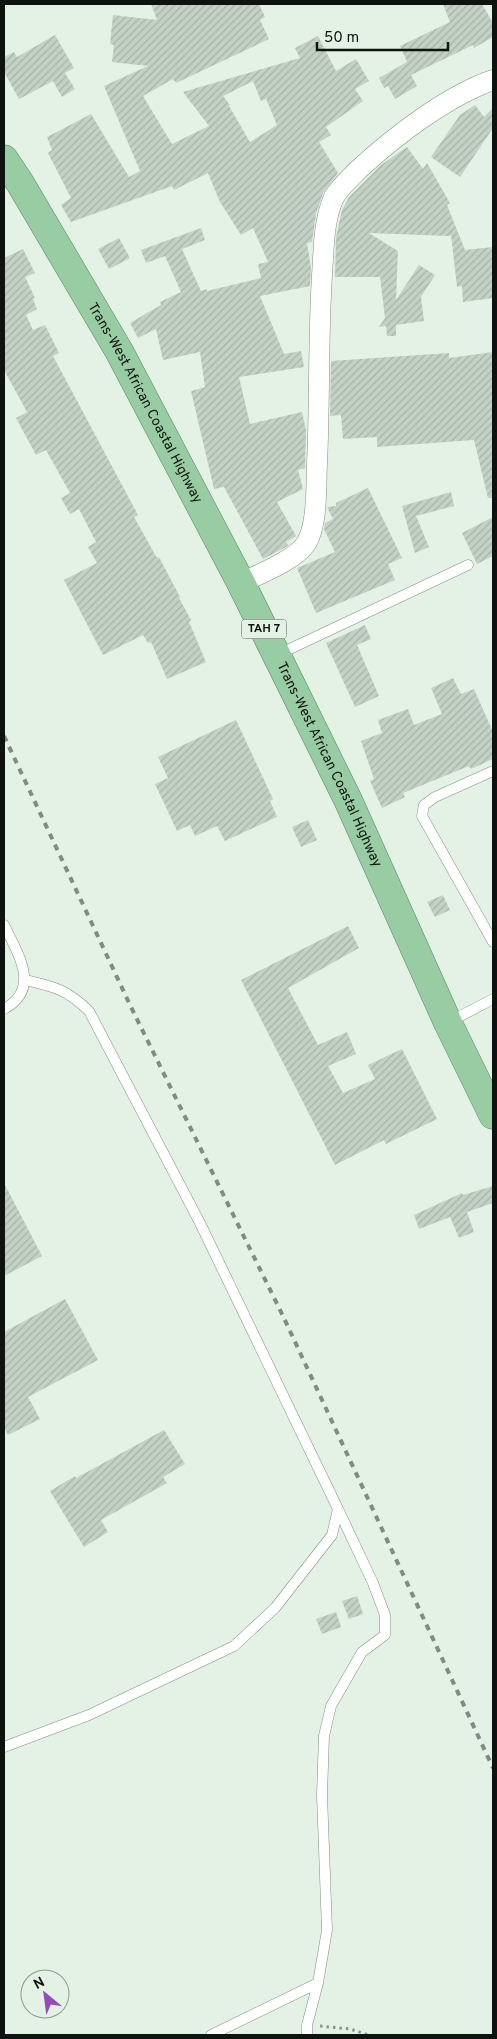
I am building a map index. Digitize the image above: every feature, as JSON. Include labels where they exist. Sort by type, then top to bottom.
[{"type":"highway","name":"Trans-West African Coastal Highway","points":[[4,160],[20,183],[119,352],[241,583],[348,800],[448,1023],[493,1115]]},
{"type":"street","points":[[241,583],[288,559],[300,550],[308,539],[315,515],[319,420],[320,308],[325,224],[335,196],[349,179],[375,154],[419,120],[481,84],[493,80]]},
{"type":"lane","points":[[277,655],[468,565]]},
{"type":"lane","points":[[493,771],[435,797],[424,805],[422,816],[493,942]]},
{"type":"lane","points":[[4,925],[22,964],[25,980],[21,993],[4,1009]]},
{"type":"lane","points":[[25,980],[56,987],[74,996],[89,1010],[200,1223],[373,1582],[385,1615],[385,1635],[362,1652],[331,1706],[324,1736],[322,1795],[327,1930],[318,1983],[307,2030]]},
{"type":"lane","points":[[448,1023],[493,999]]},
{"type":"lane","points":[[4,1747],[89,1715],[234,1646],[275,1608],[332,1535],[338,1509]]},
{"type":"lane","points":[[211,2035],[318,1983]]},
{"type":"path","points":[[307,2030],[350,2029],[369,2035]]},
{"type":"building","points":[[151,4],[259,4],[265,17],[260,20],[269,39],[176,83],[173,79],[143,96],[172,144],[209,126],[183,92],[300,58],[295,48],[318,36],[336,71],[356,59],[369,81],[355,89],[363,101],[326,127],[331,135],[319,142],[338,173],[323,193],[316,214],[312,242],[307,243],[311,268],[310,286],[260,296],[284,354],[301,351],[304,367],[239,377],[250,424],[302,412],[306,430],[305,468],[298,470],[303,489],[277,502],[296,536],[286,542],[288,545],[286,547],[263,559],[224,487],[214,489],[191,391],[205,387],[200,352],[163,360],[156,329],[138,338],[130,323],[161,305],[160,302],[181,292],[165,256],[146,263],[141,250],[201,228],[205,240],[182,249],[201,291],[207,289],[207,291],[261,278],[258,264],[268,262],[253,228],[241,235],[220,202],[208,173],[174,190],[172,186],[71,222],[61,205],[71,198],[48,153],[52,150],[47,137],[91,114],[129,177],[140,171],[104,86],[148,66],[112,62],[114,45],[110,44],[113,15],[157,20]],"holes":[[[253,81],[261,101],[266,99],[277,125],[250,142],[223,96]]]},
{"type":"building","points":[[443,4],[482,4],[493,23],[493,37],[474,48],[473,45],[411,75],[417,86],[395,99],[388,86],[384,88],[379,78],[407,62],[400,46],[450,22]]},
{"type":"building","points":[[55,35],[74,68],[65,73],[75,89],[62,97],[53,81],[19,99],[4,72],[4,57],[14,52],[17,57]]},
{"type":"building","points":[[475,105],[484,117],[493,108],[493,128],[460,177],[431,157],[460,115]]},
{"type":"building","points":[[407,147],[423,169],[427,163],[450,203],[447,205],[465,250],[493,247],[493,298],[463,302],[462,286],[457,287],[451,235],[369,233],[398,251],[396,300],[419,265],[435,275],[421,297],[424,321],[396,325],[396,336],[387,336],[386,326],[379,327],[385,318],[380,277],[335,277],[336,237],[342,210],[349,197],[381,165]]},
{"type":"building","points":[[119,238],[130,258],[109,269],[98,249]]},
{"type":"building","points":[[23,249],[35,273],[25,277],[35,298],[33,299],[37,309],[26,315],[33,330],[45,325],[59,353],[53,356],[138,515],[134,517],[157,558],[159,557],[180,597],[191,620],[189,622],[206,662],[167,679],[151,642],[148,643],[143,635],[103,655],[64,580],[97,563],[88,547],[96,542],[79,509],[70,514],[61,498],[70,493],[46,450],[36,455],[16,418],[27,412],[4,370],[4,258]]},
{"type":"building","points":[[493,352],[493,498],[488,498],[474,440],[377,447],[377,437],[343,439],[341,415],[330,416],[331,361],[449,353],[449,358]]},
{"type":"building","points":[[368,488],[402,558],[388,564],[395,580],[316,613],[297,568],[335,552],[324,529],[325,523],[333,519],[327,507],[336,506],[336,503]]},
{"type":"building","points":[[451,492],[454,506],[416,516],[429,547],[415,553],[402,506]]},
{"type":"building","points":[[493,517],[493,556],[477,564],[462,533]]},
{"type":"building","points":[[365,625],[371,639],[357,645],[379,696],[355,707],[326,643]]},
{"type":"building","points":[[453,678],[461,694],[474,689],[493,732],[493,759],[471,769],[469,766],[403,793],[405,797],[382,808],[370,781],[374,779],[361,741],[382,733],[378,720],[408,709],[414,725],[442,714],[431,688]]},
{"type":"building","points":[[236,720],[273,799],[270,801],[277,817],[225,841],[217,826],[195,836],[190,825],[177,831],[155,784],[168,778],[158,757]]},
{"type":"building","points":[[308,820],[317,840],[301,847],[292,827]]},
{"type":"building","points":[[443,895],[450,910],[435,917],[427,902]]},
{"type":"building","points":[[348,926],[359,948],[288,988],[318,1045],[347,1032],[356,1054],[328,1066],[343,1093],[375,1079],[368,1065],[402,1049],[437,1119],[386,1144],[384,1140],[335,1165],[241,980]]},
{"type":"building","points":[[4,1183],[42,1256],[4,1276]]},
{"type":"building","points":[[493,1186],[493,1203],[467,1212],[474,1232],[459,1238],[450,1217],[419,1229],[414,1215],[462,1193],[463,1195]]},
{"type":"building","points":[[65,1299],[98,1360],[28,1397],[40,1419],[8,1435],[4,1427],[4,1332]]},
{"type":"building","points":[[164,1430],[185,1464],[163,1477],[167,1483],[101,1520],[108,1532],[84,1547],[50,1491]]},
{"type":"building","points":[[357,1596],[363,1614],[349,1619],[342,1601]]},
{"type":"building","points":[[336,1612],[341,1627],[322,1634],[316,1619]]},
{"type":"railway","points":[[4,736],[131,1007],[283,1316],[493,1768]]}]
